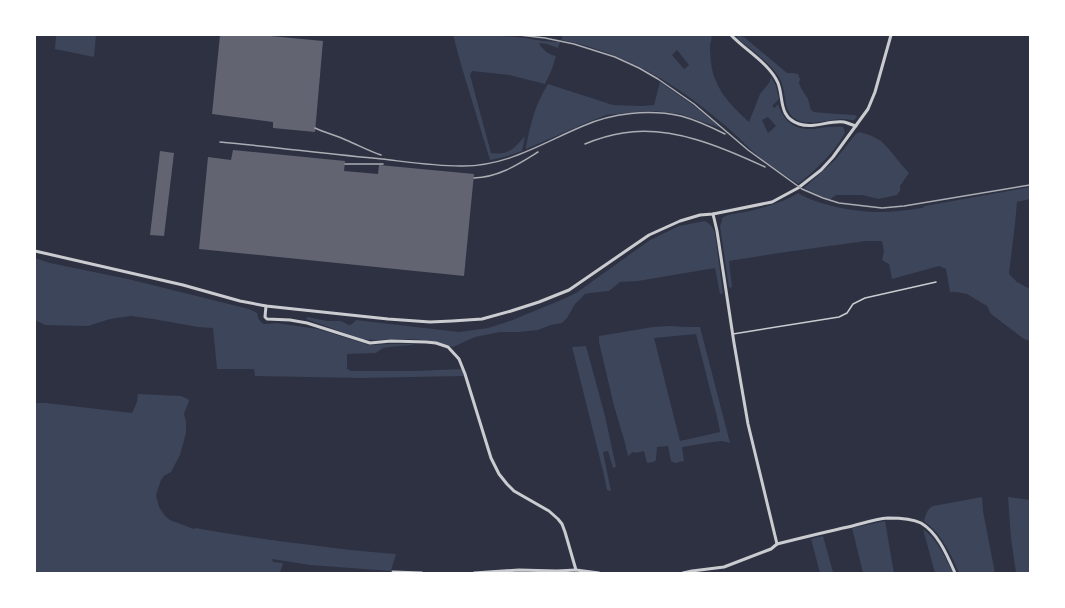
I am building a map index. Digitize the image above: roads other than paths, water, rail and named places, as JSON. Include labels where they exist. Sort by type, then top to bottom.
[{"type":"street","points":[[731,35],[774,76],[778,83],[785,114],[792,121],[807,126],[845,122],[856,126]]},
{"type":"street","points":[[35,251],[183,285],[240,301],[266,306],[388,320],[430,322],[482,319],[539,302],[569,290],[649,236],[680,221],[700,215],[759,205],[778,199],[798,188],[821,170],[833,157],[868,108],[875,92],[891,35]]},
{"type":"street","points":[[713,214],[748,424],[777,544]]},
{"type":"street","points":[[266,306],[264,317],[267,319],[290,320],[307,323],[370,343],[391,341],[426,342],[436,343],[448,348],[459,359],[491,458],[499,474],[514,491],[543,507],[558,519],[565,532],[576,570]]},
{"type":"street","points":[[683,573],[724,567],[771,549],[777,544],[886,518],[900,518],[920,523],[929,529],[939,541],[955,573]]},
{"type":"street","points":[[474,573],[519,570],[556,572],[576,570],[599,573]]},
{"type":"street","points":[[393,572],[422,573]]},
{"type":"lane","points":[[733,334],[839,317],[847,313],[853,304],[865,298],[936,282]]},
{"type":"railway","points":[[519,35],[545,38],[574,44],[615,57],[639,68],[658,79],[694,104],[748,150],[802,189],[839,203],[882,208],[904,206],[1030,185]]},
{"type":"railway","points":[[220,142],[421,164],[460,166],[493,163],[509,158],[524,153],[594,122],[618,115],[656,113],[681,116],[725,134]]},
{"type":"railway","points":[[315,128],[381,155]]},
{"type":"railway","points":[[585,144],[604,137],[623,133],[641,131],[659,132],[678,135],[714,145],[765,167]]},
{"type":"railway","points":[[474,178],[500,173],[538,152]]},
{"type":"railway","points":[[345,164],[383,164]]}]
